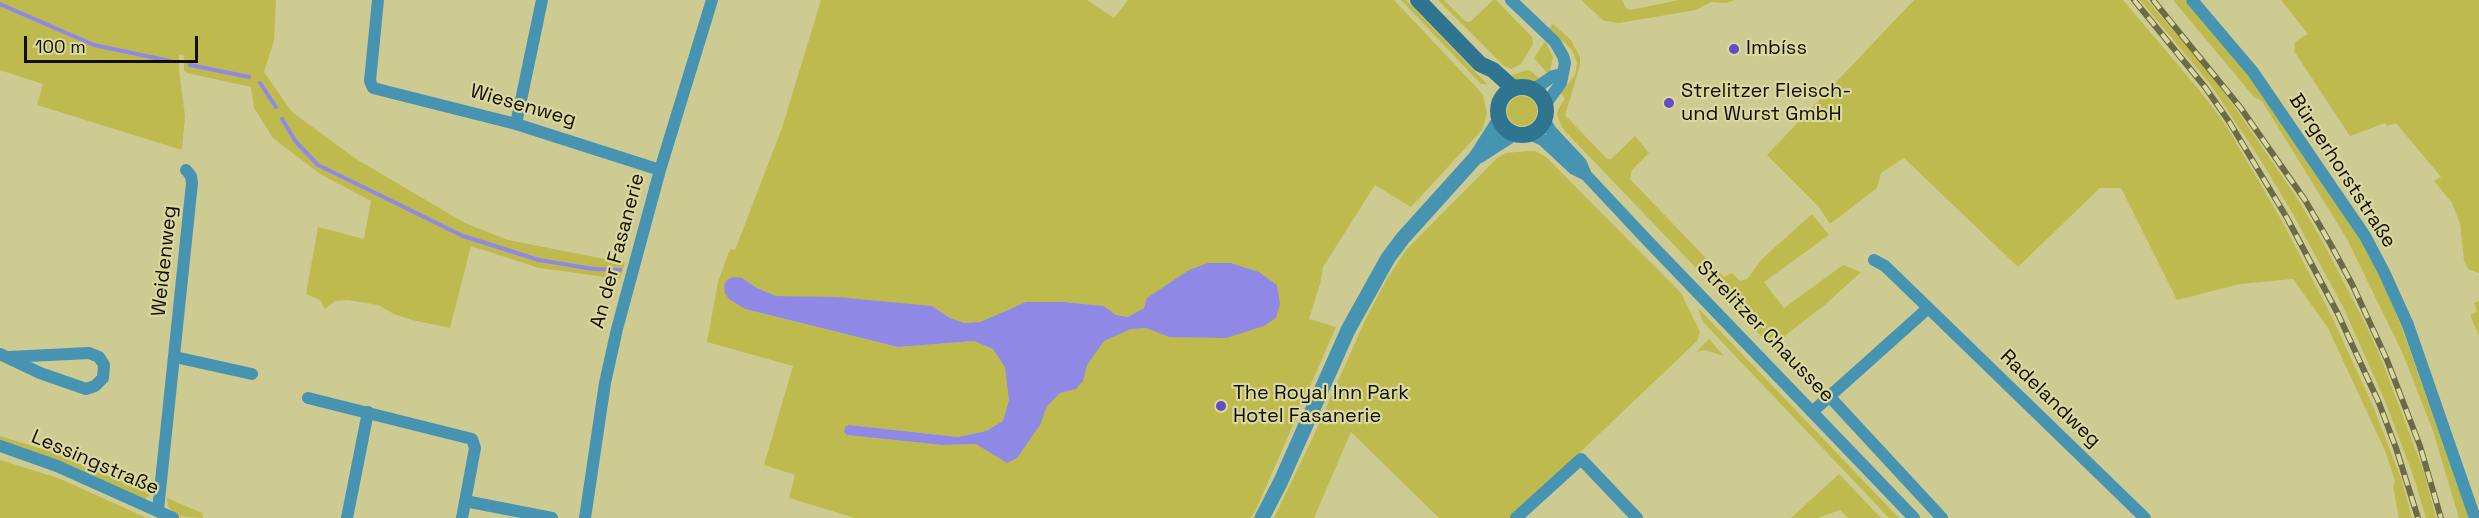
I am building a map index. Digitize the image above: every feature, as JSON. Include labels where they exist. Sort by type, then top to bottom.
[{"type":"main road","points":[[1418,0],[1480,64],[1493,70],[1513,88]]},
{"type":"main road","points":[[1480,64],[1485,77],[1500,99]]},
{"type":"main road","points":[[1499,121],[1497,111],[1500,99],[1513,88],[1524,87],[1533,90]]},
{"type":"main road","name":"Strelitzer Chaussee","points":[[1533,90],[1540,95],[1545,112]]},
{"type":"main road","points":[[1521,134],[1538,129],[1545,112]]},
{"type":"main road","name":"Strelitzer Chaussee","points":[[1499,121],[1505,128],[1521,134]]},
{"type":"street","name":"Wiesenweg","points":[[378,0],[370,81],[373,88],[516,124],[660,170]]},
{"type":"street","points":[[516,124],[542,0]]},
{"type":"street","name":"An der Fasanerie","points":[[585,518],[612,350],[660,170],[712,0]]},
{"type":"street","points":[[1511,0],[1560,49],[1565,63],[1561,83],[1545,112]]},
{"type":"street","name":"Bürgerhorststraße","points":[[2192,0],[2253,72],[2365,236],[2408,325],[2475,518]]},
{"type":"street","points":[[1533,90],[1553,76],[1562,74]]},
{"type":"street","name":"Strelitzer Chaussee","points":[[1545,112],[1551,131],[1581,163],[1586,175]]},
{"type":"street","points":[[1262,518],[1281,481],[1348,330],[1370,288],[1403,238],[1476,157],[1499,121]]},
{"type":"street","points":[[1476,157],[1521,134]]},
{"type":"street","name":"Strelitzer Chaussee","points":[[1521,134],[1543,140],[1574,169],[1586,175],[1821,404],[1942,518]]},
{"type":"street","name":"Weidenweg","points":[[158,510],[192,183],[191,176],[186,170]]},
{"type":"street","name":"Radelandweg","points":[[1874,260],[1885,266],[2145,518]]},
{"type":"street","points":[[1821,404],[1927,309]]},
{"type":"street","points":[[88,353],[99,357],[104,365],[103,378],[95,386],[86,389],[40,373],[4,355],[88,353]]},
{"type":"street","points":[[175,357],[252,374]]},
{"type":"street","points":[[308,398],[472,439],[475,448],[462,518]]},
{"type":"street","name":"Strelitzer Chaussee","points":[[1821,404],[1914,518]]},
{"type":"street","points":[[347,518],[368,412]]},
{"type":"street","name":"Lessingstraße","points":[[0,446],[57,466],[173,518]]},
{"type":"street","points":[[1516,518],[1581,459],[1638,518]]},
{"type":"street","points":[[465,501],[552,518]]},
{"type":"shaded area","points":[[0,0],[276,0],[274,41],[264,72],[292,112],[356,159],[465,223],[508,240],[625,263],[620,279],[539,268],[471,246],[450,328],[412,320],[378,305],[348,300],[335,301],[325,309],[320,300],[306,294],[318,227],[364,239],[371,201],[320,174],[273,138],[254,108],[251,87],[187,73],[184,70],[184,56],[179,54],[185,116],[182,150],[37,105],[43,84],[0,70]]},
{"type":"shaded area","points":[[821,0],[1087,0],[1114,18],[1128,0],[1394,0],[1483,95],[1487,114],[1482,130],[1411,207],[1375,185],[1323,267],[1309,319],[1336,327],[1255,512],[1250,518],[855,518],[789,498],[795,475],[764,465],[793,366],[707,342],[718,282],[730,249],[735,250],[782,128]],"holes":[[[1208,263],[1231,263],[1259,272],[1169,337],[1147,328],[1131,329],[1104,341],[993,349],[974,341],[898,347],[745,309],[727,280],[733,277],[742,278],[757,288],[776,296],[932,306],[950,318],[964,323],[980,322],[1026,302],[1065,302],[1104,306],[1116,315],[1128,317],[1137,314]],[[1003,421],[976,444],[942,445],[847,435],[844,432],[849,425],[958,437],[986,431]]]},
{"type":"shaded area","points":[[1401,0],[1406,0],[1487,84],[1481,84]]},
{"type":"shaded area","points":[[1438,0],[1444,0],[1465,21],[1470,22],[1493,0],[1496,0],[1532,37],[1533,44],[1521,64],[1511,69],[1504,66]]},
{"type":"shaded area","points":[[1581,0],[1622,0],[1626,8],[1630,10],[1679,0],[1734,0],[1727,3],[1711,2],[1696,10],[1619,23],[1604,21]]},
{"type":"shaded area","points":[[1914,0],[2123,0],[2200,91],[2227,127],[2282,221],[2332,317],[2373,406],[2401,478],[2412,518],[2399,518],[2393,486],[2395,481],[2386,453],[2328,328],[2293,279],[2240,284],[2177,300],[2121,188],[2100,188],[2018,267],[1904,158],[1881,173],[1877,188],[1830,224],[1819,207],[1767,155]]},
{"type":"shaded area","points":[[2140,0],[2147,0],[2197,57],[2299,201],[2325,246],[2382,361],[2424,472],[2436,518],[2426,518],[2413,475],[2385,401],[2344,309],[2294,216],[2260,159],[2210,84]]},
{"type":"shaded area","points":[[2173,0],[2185,0],[2256,84],[2360,238],[2379,273],[2402,328],[2469,518],[2459,518],[2433,431],[2403,354],[2347,239],[2262,101],[2254,97]]},
{"type":"shaded area","points":[[2281,0],[2479,0],[2479,273],[2468,269],[2464,260],[2460,224],[2452,203],[2434,181],[2441,177],[2396,123],[2387,126],[2385,123],[2350,136],[2294,51],[2295,42],[2308,34]]},
{"type":"shaded area","points":[[1553,24],[1571,40],[1580,57],[1580,66],[1565,115],[1607,159],[1611,159],[1635,136],[1649,153],[1632,170],[1630,179],[1724,277],[1732,273],[1740,281],[1747,279],[1762,259],[1812,214],[1829,235],[1764,282],[1784,308],[1843,265],[1861,272],[1826,304],[1787,334],[1783,340],[1781,347],[1790,359],[1822,388],[1806,383],[1563,129],[1557,115],[1565,99],[1561,93],[1575,75],[1577,63],[1572,50],[1549,28]]},
{"type":"shaded area","points":[[1545,41],[1553,57],[1549,75],[1534,58]]},
{"type":"shaded area","points":[[1527,70],[1541,80],[1532,84],[1517,83],[1509,76]]},
{"type":"shaded area","points":[[1522,96],[1532,101],[1537,111],[1532,121],[1522,126],[1512,121],[1507,111],[1512,101]]},
{"type":"shaded area","points":[[1535,151],[1546,157],[1681,293],[1700,332],[1697,341],[1511,518],[1439,518],[1351,432],[1314,518],[1274,518],[1367,316],[1406,250],[1498,157],[1506,153]]},
{"type":"shaded area","points":[[1208,263],[1231,263],[1259,272],[1277,285],[1280,304],[1276,318],[1264,326],[1226,338],[1169,337],[1146,328],[1131,329],[1104,341],[1087,365],[1083,381],[1076,389],[1060,393],[1047,406],[1040,425],[1017,458],[1007,463],[976,444],[942,445],[847,435],[844,432],[845,427],[849,425],[958,437],[986,431],[1003,421],[1009,400],[1005,367],[993,349],[974,341],[898,347],[745,309],[729,299],[724,286],[727,280],[733,277],[742,278],[757,288],[776,296],[837,297],[932,306],[950,318],[964,323],[980,322],[1026,302],[1065,302],[1104,306],[1116,315],[1128,317],[1144,308],[1147,298],[1189,270]]},
{"type":"shaded area","points":[[2479,301],[2479,336],[2470,315],[2477,312],[2474,303]]},
{"type":"shaded area","points":[[1698,308],[1899,518],[1889,518],[1703,322]]},
{"type":"shaded area","points":[[1709,339],[1724,356],[1705,350],[1696,352]]},
{"type":"shaded area","points":[[0,436],[49,451],[152,494],[143,500],[0,442]]},
{"type":"shaded area","points":[[0,460],[58,478],[147,518],[0,518]]},
{"type":"shaded area","points":[[1839,474],[1881,518],[1848,518],[1840,510],[1818,518],[1791,518]]},
{"type":"shaded area","points":[[167,498],[202,513],[203,518],[176,516],[168,506]]},
{"type":"waterway","points":[[0,4],[94,45],[170,61]]},
{"type":"waterway","points":[[190,65],[249,77]]},
{"type":"waterway","points":[[260,83],[276,107]]},
{"type":"waterway","points":[[282,119],[296,142],[318,165],[463,236],[539,260],[593,269],[620,270]]},
{"type":"railway","points":[[2134,0],[2205,87],[2230,123],[2287,218],[2338,314],[2379,403],[2418,518]]},
{"type":"railway","points":[[2153,0],[2240,107],[2305,200],[2331,245],[2353,286],[2387,360],[2420,446],[2441,518]]},
{"type":"place","name":"Imbíss","points":[[1734,49]]},
{"type":"place","name":"Strelitzer Fleisch- und Wurst GmbH","points":[[1669,103]]},
{"type":"place","name":"The Royal Inn Park Hotel Fasanerie","points":[[1221,406]]}]
